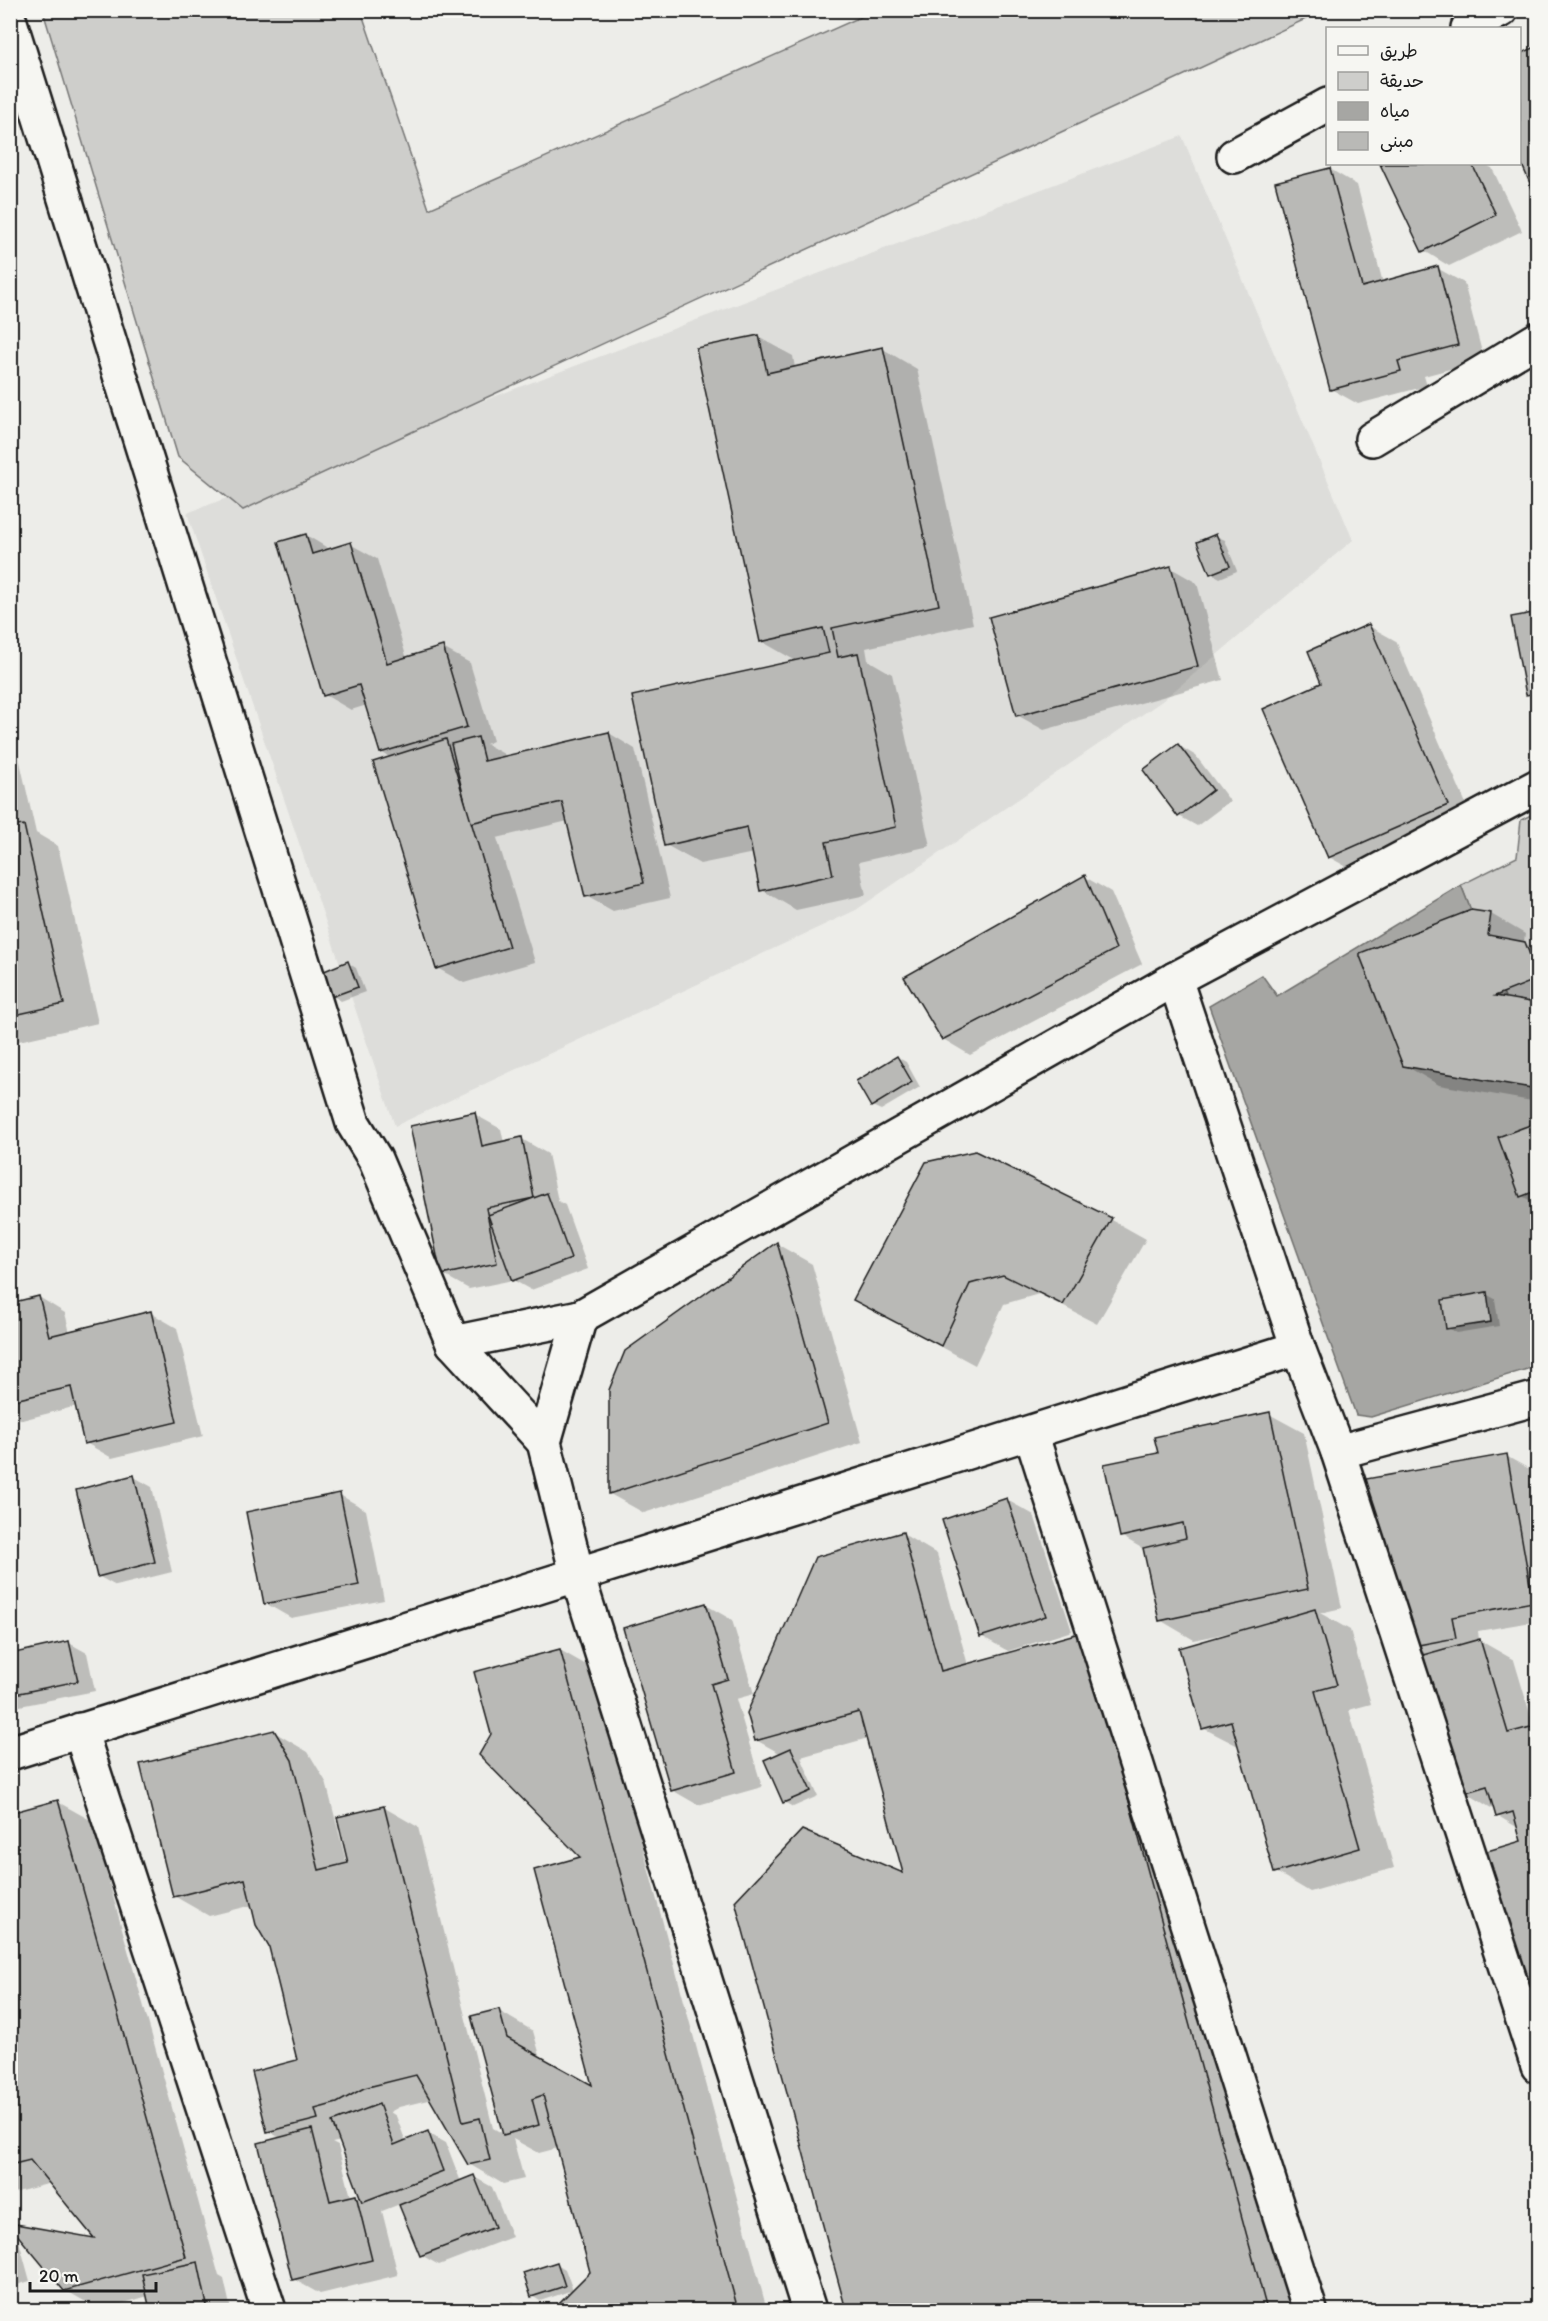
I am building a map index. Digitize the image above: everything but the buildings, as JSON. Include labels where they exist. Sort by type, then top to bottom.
[{"type":"street","points":[[1470,27],[1501,10]]},
{"type":"street","points":[[10,22],[352,1123],[375,1159],[453,1343],[544,1442],[577,1574],[809,2310]]},
{"type":"street","points":[[1234,156],[1326,106]]},
{"type":"street","points":[[1372,439],[1538,339]]},
{"type":"street","points":[[453,1343],[580,1317],[1175,979],[1538,786]]},
{"type":"street","points":[[1175,979],[1298,1348],[1338,1452],[1538,2066]]},
{"type":"street","points":[[544,1442],[580,1317]]},
{"type":"street","points":[[10,1753],[1298,1348]]},
{"type":"street","points":[[1338,1452],[1538,1398]]},
{"type":"street","points":[[1031,1432],[1310,2310]]},
{"type":"street","points":[[80,1730],[269,2310]]},
{"type":"shaded area","points":[[1182,136],[1353,540],[1162,701],[856,910],[395,1126],[187,513]]},
{"type":"green space","points":[[43,11],[361,11],[429,209],[874,11],[1323,11],[243,510],[178,457]]},
{"type":"green space","points":[[1537,812],[1537,1079],[1461,885],[1517,857],[1521,820]]},
{"type":"water","points":[[1461,885],[1537,1079],[1537,1366],[1371,1417],[1356,1415],[1209,1006],[1262,975],[1277,996]]}]
